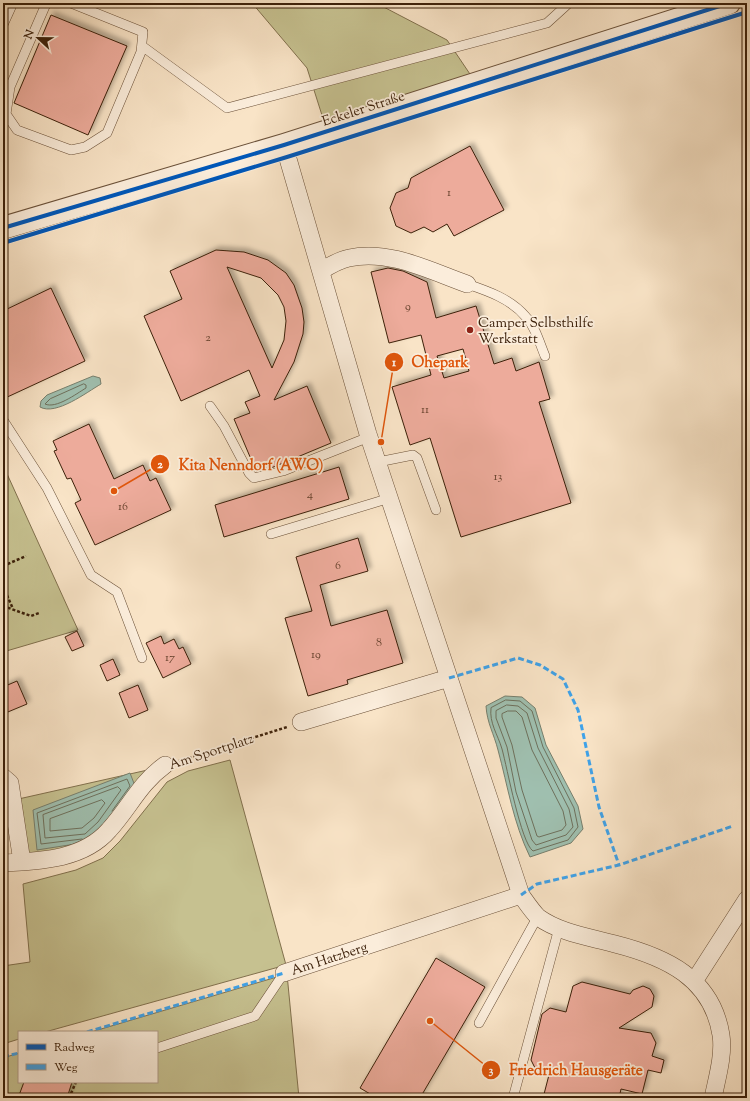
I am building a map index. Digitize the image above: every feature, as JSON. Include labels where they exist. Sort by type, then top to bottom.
[{"type":"street","name":"Eckeler Straße","points":[[3,228],[284,145],[729,3]]},
{"type":"street","points":[[284,145],[369,437],[521,895],[538,916],[567,932],[641,950],[669,962],[695,980],[713,1007],[721,1036],[720,1069],[713,1098]]},
{"type":"street","points":[[321,271],[347,258],[375,255],[398,260],[467,284]]},
{"type":"street","points":[[301,722],[449,678]]},
{"type":"street","name":"Am Sportplatz","points":[[3,863],[63,857],[85,849],[108,832],[150,776],[165,765]]},
{"type":"street","points":[[3,777],[10,783],[22,862]]},
{"type":"street","name":"Am Hatzberg","points":[[284,973],[521,895]]},
{"type":"street","points":[[695,980],[747,899]]},
{"type":"lane","points":[[3,25],[12,3]]},
{"type":"lane","points":[[47,3],[10,87],[6,114],[17,130],[71,150],[85,147],[107,133],[142,46],[143,32],[71,3]]},
{"type":"lane","points":[[142,46],[227,108],[546,23],[568,3]]},
{"type":"lane","points":[[467,284],[496,294],[514,305],[527,318],[545,356]]},
{"type":"lane","points":[[210,406],[224,426],[249,473],[254,478],[283,471],[369,437]]},
{"type":"lane","points":[[3,420],[48,488],[91,575],[117,592],[142,658]]},
{"type":"lane","points":[[378,462],[413,455],[417,458],[436,510]]},
{"type":"lane","points":[[271,534],[390,498]]},
{"type":"lane","points":[[479,1023],[538,916]]},
{"type":"lane","points":[[513,1098],[559,928]]},
{"type":"lane","name":"Am Hatzberg","points":[[158,1048],[255,1016],[284,973]]},
{"type":"path","points":[[3,566],[26,556]]},
{"type":"path","points":[[3,586],[12,609]]},
{"type":"path","points":[[3,606],[31,616],[39,613]]},
{"type":"path","points":[[69,1098],[76,1083]]},
{"type":"shaded area","points":[[252,3],[376,3],[447,40],[476,83],[327,131],[307,68]]},
{"type":"shaded area","points":[[3,465],[78,630],[3,652]]},
{"type":"shaded area","points":[[230,760],[286,965],[49,1031],[18,1031],[18,1039],[3,1044],[3,966],[30,962],[23,884],[76,870],[103,858],[120,841],[167,782],[188,771]]},
{"type":"shaded area","points":[[161,767],[85,847],[22,861],[14,800]]},
{"type":"shaded area","points":[[287,974],[299,1098],[3,1098],[3,1058],[18,1053],[18,1083],[158,1083],[158,1031],[94,1031]]},
{"type":"water","points":[[93,376],[100,378],[101,384],[80,397],[63,406],[47,409],[40,407],[41,401],[47,395]]},
{"type":"water","points":[[505,696],[522,697],[535,708],[546,745],[578,806],[583,829],[571,843],[530,857],[515,818],[498,750],[489,723],[486,706]]},
{"type":"water","points":[[130,773],[135,786],[88,842],[37,850],[33,810]]},
{"type":"building","points":[[51,15],[127,46],[88,135],[14,103]]},
{"type":"building","points":[[470,146],[504,210],[454,236],[447,224],[433,232],[424,227],[411,233],[396,226],[390,208],[396,193],[408,188],[411,178]]},
{"type":"building","points":[[216,250],[244,252],[268,260],[286,273],[294,285],[302,308],[304,322],[303,334],[294,362],[274,400],[307,386],[331,443],[271,468],[256,471],[234,419],[250,413],[245,402],[260,396],[249,370],[181,401],[144,316],[182,299],[170,271]],"holes":[[[227,267],[261,278],[278,295],[284,307],[286,321],[284,340],[272,368]]]},
{"type":"building","points":[[388,268],[403,271],[427,282],[436,318],[476,306],[494,364],[512,358],[516,371],[539,362],[550,399],[539,402],[571,503],[461,537],[430,438],[410,445],[392,387],[431,375],[421,335],[389,343],[371,272]],"holes":[[[463,349],[469,371],[444,378],[437,356]]]},
{"type":"building","points":[[51,288],[85,361],[3,399],[3,311]]},
{"type":"building","points":[[89,424],[114,479],[143,465],[150,481],[156,478],[171,510],[95,545],[75,503],[81,500],[71,478],[67,479],[54,451],[57,450],[53,441]]},
{"type":"building","points":[[339,467],[349,499],[224,537],[215,505]]},
{"type":"building","points":[[358,538],[368,571],[320,585],[331,626],[387,610],[403,663],[347,680],[348,684],[308,696],[285,618],[312,611],[296,557]]},
{"type":"building","points":[[77,631],[84,646],[72,651],[65,637]]},
{"type":"building","points":[[161,636],[164,644],[174,639],[179,649],[183,647],[191,664],[163,678],[146,643]]},
{"type":"building","points":[[113,659],[120,675],[107,681],[100,665]]},
{"type":"building","points":[[17,681],[27,704],[3,714],[3,687]]},
{"type":"building","points":[[138,685],[148,710],[129,718],[119,693]]},
{"type":"building","points":[[436,958],[485,987],[420,1098],[377,1098],[360,1088]]},
{"type":"building","points":[[582,982],[630,994],[633,990],[643,986],[650,989],[654,996],[652,1007],[619,1028],[651,1033],[656,1043],[652,1056],[664,1060],[661,1073],[648,1070],[642,1094],[621,1089],[619,1098],[543,1098],[550,1071],[535,1068],[531,1060],[542,1014],[550,1008],[566,1012],[573,986]]},
{"type":"building","points":[[24,1083],[72,1083],[67,1098],[18,1098]]},
{"type":"marked path","points":[[449,678],[518,658],[540,665],[563,679],[578,710],[599,807],[619,865]]},
{"type":"marked path","points":[[521,895],[537,884],[619,865],[733,826]]},
{"type":"marked path","points":[[90,1031],[284,973]]},
{"type":"marked path","points":[[3,1057],[18,1053]]},
{"type":"cycle path","points":[[3,228],[284,145],[729,3]]},
{"type":"cycle path","points":[[3,243],[287,157],[747,12]]},
{"type":"place","name":"Camper Selbsthilfe Werkstatt","points":[[470,330]]},
{"type":"place","name":"Ohepark","points":[[381,442]]},
{"type":"place","name":"Kita Nenndorf (AWO)","points":[[114,491]]},
{"type":"place","name":"Friedrich Hausgeräte","points":[[430,1021]]}]
